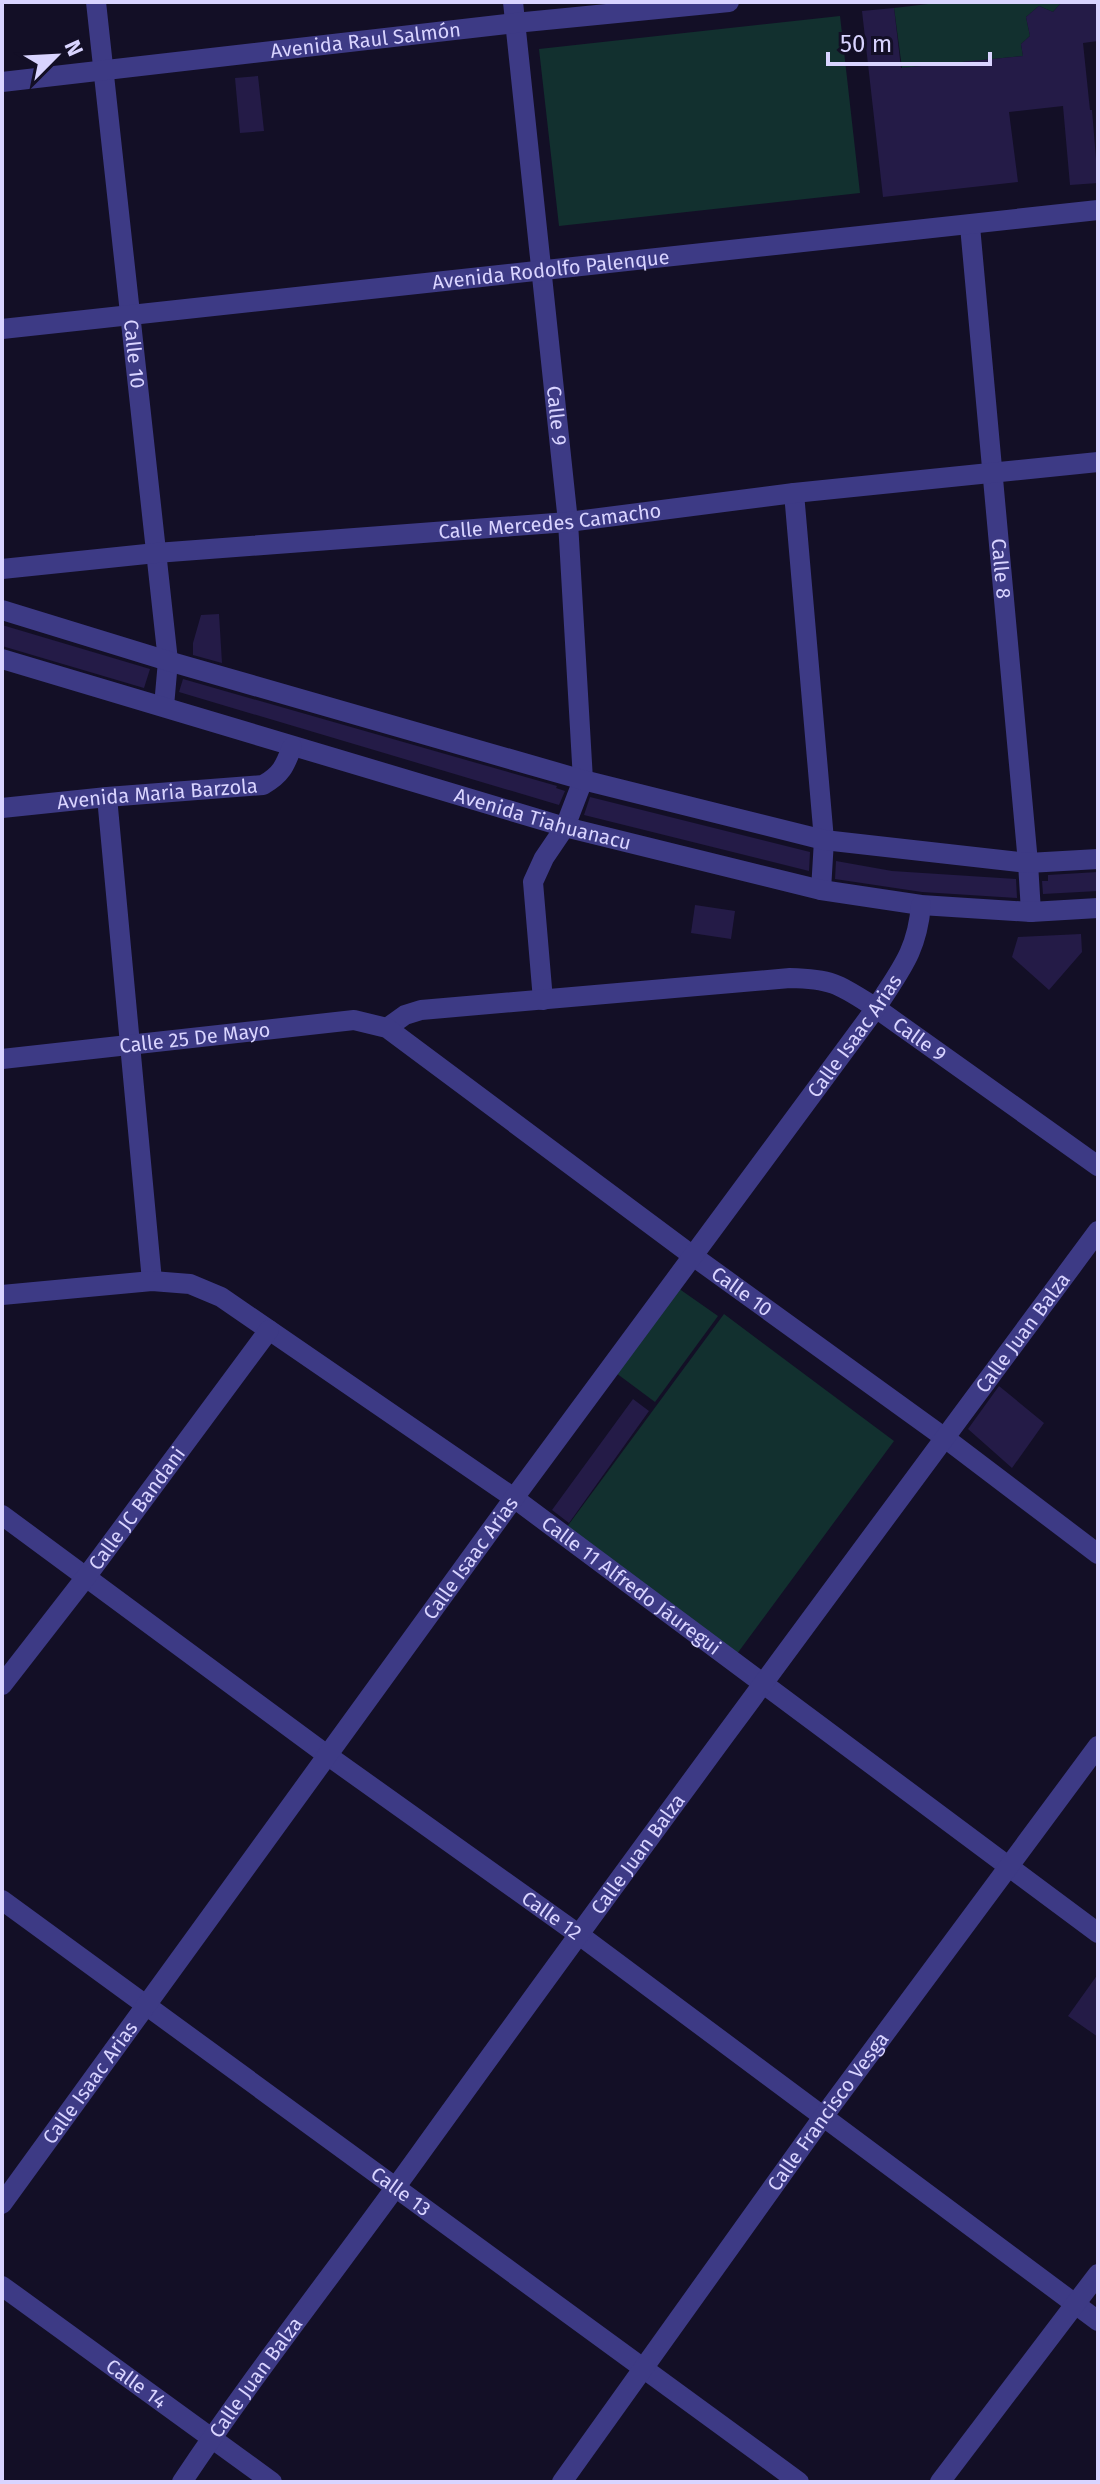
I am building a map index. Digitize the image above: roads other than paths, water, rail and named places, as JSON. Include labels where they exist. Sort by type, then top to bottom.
[{"type":"street","name":"Calle 10","points":[[96,2],[168,661],[164,706]]},
{"type":"street","name":"Avenida Raul Salmón","points":[[2,82],[104,72],[514,12],[729,2]]},
{"type":"street","name":"Calle 9","points":[[514,12],[568,522],[583,780],[565,827],[544,858],[533,882],[543,1000]]},
{"type":"street","name":"Avenida Rodolfo Palenque","points":[[2,329],[1098,210]]},
{"type":"street","name":"Calle 8","points":[[970,226],[1031,912]]},
{"type":"street","name":"Calle Mercedes Camacho","points":[[2,569],[156,553],[568,522],[794,493],[1098,462]]},
{"type":"street","points":[[794,493],[824,840],[821,890]]},
{"type":"street","points":[[2,610],[583,780],[824,840],[1028,863],[1098,859]]},
{"type":"street","name":"Avenida Tiahuanacu","points":[[2,659],[565,827],[821,890],[921,905],[1031,912],[1098,908]]},
{"type":"street","name":"Avenida Maria Barzola","points":[[2,808],[263,785],[283,771],[292,747]]},
{"type":"street","points":[[107,797],[152,1281]]},
{"type":"street","name":"Calle Isaac Arias","points":[[2,2204],[514,1498],[876,1008],[912,952],[921,905]]},
{"type":"street","name":"Calle 9","points":[[387,1028],[405,1015],[421,1010],[790,978],[819,979],[838,984],[876,1008],[1098,1166]]},
{"type":"street","name":"Calle 25 De Mayo","points":[[2,1059],[354,1020],[387,1028]]},
{"type":"street","name":"Calle 10","points":[[387,1028],[1098,1554]]},
{"type":"street","name":"Calle Juan Balza","points":[[182,2482],[578,1934],[1098,1231]]},
{"type":"street","name":"Calle 11 Alfredo Jáuregui","points":[[2,1295],[152,1281],[190,1284],[221,1297],[514,1498],[1098,1933]]},
{"type":"street","name":"Calle JC Bandani","points":[[2,1685],[269,1330]]},
{"type":"street","name":"Calle 12","points":[[2,1515],[327,1755],[578,1934],[1098,2321]]},
{"type":"street","name":"Calle Francisco Vesga","points":[[562,2482],[823,2117],[1098,1746]]},
{"type":"street","name":"Calle 13","points":[[2,1900],[799,2482]]},
{"type":"street","points":[[940,2482],[1098,2274]]},
{"type":"street","name":"Calle 14","points":[[2,2286],[272,2482]]}]
